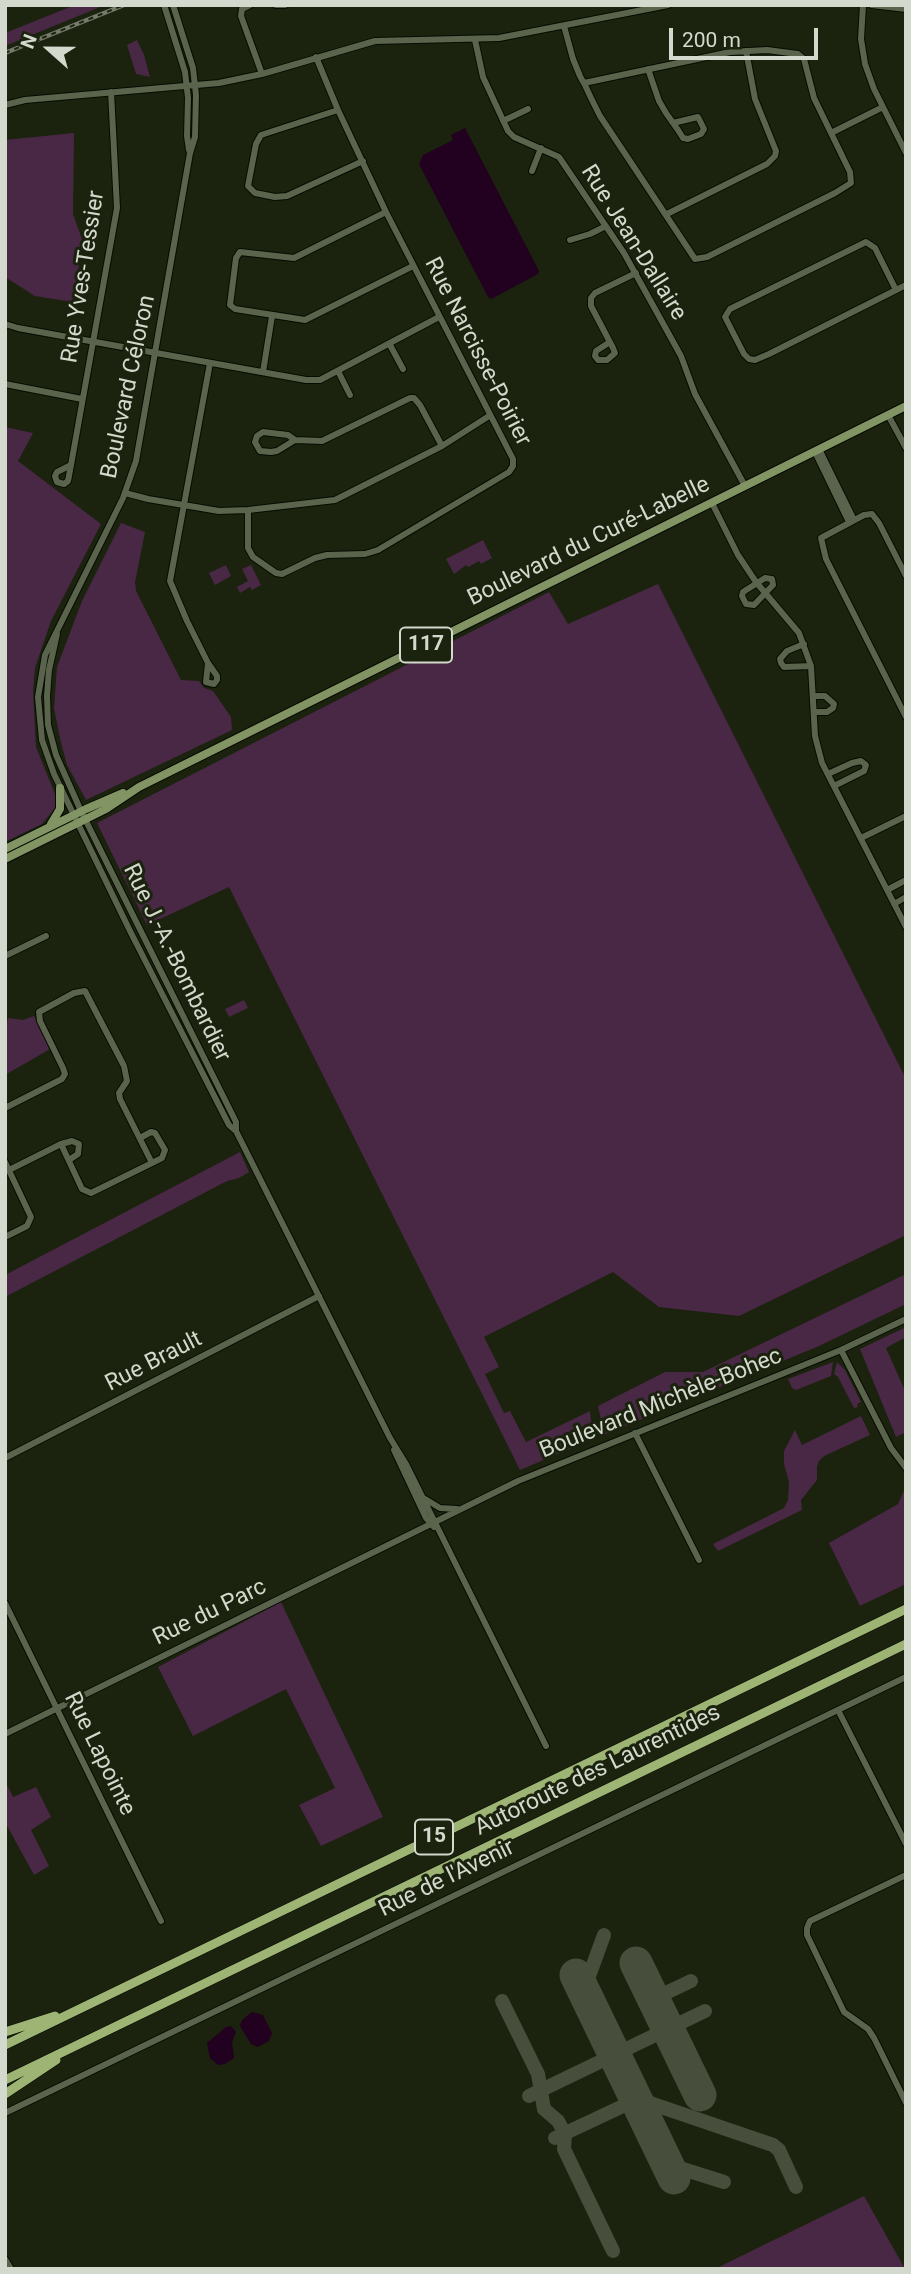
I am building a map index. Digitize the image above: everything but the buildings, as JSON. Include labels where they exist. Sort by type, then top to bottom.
[{"type":"highway","name":"Autoroute des Laurentides","points":[[5,2045],[906,1609]]},
{"type":"highway","name":"Autoroute des Laurentides","points":[[5,2080],[906,1644]]},
{"type":"highway","points":[[5,2032],[83,2007]]},
{"type":"highway","points":[[5,2094],[78,2045]]},
{"type":"main road","name":"Boulevard du Curé-Labelle","points":[[5,859],[79,817],[906,406]]},
{"type":"main road","points":[[49,828],[60,809],[60,788]]},
{"type":"main road","name":"Boulevard du Curé-Labelle","points":[[5,849],[79,817]]},
{"type":"street","name":"Boulevard Céloron","points":[[164,5],[179,46],[187,86],[187,135],[190,153]]},
{"type":"street","name":"Boulevard Céloron","points":[[79,817],[60,788],[42,740],[38,697],[45,655],[125,493],[137,456],[196,131],[196,86],[189,50],[173,5]]},
{"type":"street","points":[[250,5],[242,9],[241,16],[262,74]]},
{"type":"street","points":[[276,5],[285,5]]},
{"type":"street","points":[[5,105],[25,100],[196,86],[262,74],[383,40],[475,40],[506,37],[634,8],[668,5]]},
{"type":"street","points":[[863,5],[863,55],[870,80],[906,153]]},
{"type":"street","points":[[872,5],[906,9]]},
{"type":"street","points":[[564,26],[571,55],[583,83],[609,131],[696,260],[766,228],[850,184],[850,172],[814,98],[801,55],[772,50],[746,51],[583,83]]},
{"type":"street","name":"Rue Jean-Dallaire","points":[[475,40],[480,69],[511,135],[559,157],[606,226],[636,273],[681,356],[695,394],[745,486]]},
{"type":"street","points":[[667,214],[767,164],[775,156],[776,151],[755,99],[746,51]]},
{"type":"street","name":"Rue Narcisse-Poirier","points":[[248,510],[248,548],[253,557],[276,573],[282,574],[327,555],[365,554],[378,550],[509,472],[513,466],[513,460],[386,212],[316,57]]},
{"type":"street","points":[[648,69],[657,98],[673,123],[686,139],[701,134],[704,130],[698,117],[673,123]]},
{"type":"street","name":"Rue Yves-Tessier","points":[[71,465],[117,208],[111,92]]},
{"type":"street","points":[[831,133],[883,107]]},
{"type":"street","points":[[503,121],[528,109]]},
{"type":"street","points":[[338,110],[261,135],[256,144],[248,186],[255,192],[275,197],[287,196],[363,161]]},
{"type":"street","points":[[533,171],[541,148]]},
{"type":"street","points":[[386,212],[294,258],[240,252],[236,258],[230,305],[235,309],[304,320],[413,266]]},
{"type":"street","points":[[570,240],[606,226]]},
{"type":"street","points":[[896,290],[875,248],[871,243],[864,243],[730,309],[725,317],[744,354],[755,360],[896,290],[906,285]]},
{"type":"street","points":[[610,342],[591,306],[591,296],[636,273]]},
{"type":"street","points":[[263,372],[272,316]]},
{"type":"street","points":[[5,324],[209,363],[306,380],[320,380],[439,317]]},
{"type":"street","points":[[390,345],[403,369]]},
{"type":"street","points":[[208,663],[170,583],[209,363]]},
{"type":"street","points":[[338,371],[350,394]]},
{"type":"street","points":[[5,384],[82,399]]},
{"type":"street","points":[[295,440],[271,452],[260,451],[255,442],[257,436],[263,432],[288,435],[295,440],[330,439],[414,398],[442,446]]},
{"type":"street","points":[[888,415],[906,448]]},
{"type":"street","points":[[125,493],[219,511],[335,500],[442,446],[489,416]]},
{"type":"street","points":[[817,450],[852,521]]},
{"type":"street","points":[[712,503],[738,555],[756,582],[799,633],[810,666],[815,736],[822,763],[906,927]]},
{"type":"street","points":[[906,576],[872,514],[866,514],[821,538],[826,559],[906,717]]},
{"type":"street","points":[[765,578],[772,579],[773,585],[754,605],[746,604],[743,592],[756,582],[765,578]]},
{"type":"street","name":"Boulevard Céloron","points":[[64,616],[49,670],[47,715],[57,760],[79,817]]},
{"type":"street","points":[[804,645],[786,651],[780,659],[781,663],[783,667],[810,666]]},
{"type":"street","points":[[813,696],[825,696],[834,704],[827,712],[814,712]]},
{"type":"street","points":[[828,774],[852,763],[861,761],[866,765],[864,771],[834,786]]},
{"type":"street","points":[[861,838],[906,816]]},
{"type":"street","name":"Rue J.-A.-Bombardier","points":[[79,817],[229,1125],[236,1130],[390,1438],[401,1467],[438,1532],[546,1746]]},
{"type":"street","points":[[887,890],[906,880]]},
{"type":"street","points":[[894,904],[906,897]]},
{"type":"street","points":[[5,956],[46,936]]},
{"type":"street","points":[[5,1108],[62,1079],[64,1068],[45,1035],[38,1017],[39,1012],[74,993],[85,991],[127,1076],[127,1081],[119,1093],[120,1099],[152,1163]]},
{"type":"street","points":[[61,1144],[82,1189],[91,1193],[162,1158],[165,1150],[155,1133],[151,1132],[140,1138]]},
{"type":"street","points":[[9,1170],[72,1140],[79,1144],[78,1154],[69,1160]]},
{"type":"street","points":[[5,1162],[31,1218],[27,1226],[5,1237]]},
{"type":"street","name":"Rue Brault","points":[[5,1458],[319,1296]]},
{"type":"street","name":"Boulevard Michèle-Bohec","points":[[433,1523],[518,1481],[841,1350],[906,1319]]},
{"type":"street","points":[[841,1350],[891,1448],[906,1468]]},
{"type":"street","points":[[635,1433],[699,1560]]},
{"type":"street","name":"Rue J.-A.-Bombardier","points":[[390,1438],[407,1464],[433,1523]]},
{"type":"street","points":[[424,1498],[442,1509],[462,1508]]},
{"type":"street","name":"Rue du Parc","points":[[5,1734],[433,1523]]},
{"type":"street","name":"Rue Lapointe","points":[[5,1603],[161,1921]]},
{"type":"street","name":"Rue de l'Avenir","points":[[5,2113],[906,1677]]},
{"type":"street","points":[[838,1710],[906,1844]]},
{"type":"street","points":[[906,1875],[810,1922],[807,1928],[807,1935],[844,2012],[867,2029],[874,2039],[906,2103]]},
{"type":"street","points":[[5,2259],[11,2269]]},
{"type":"shaded area","points":[[75,5],[105,5],[5,46],[5,33]]},
{"type":"shaded area","points":[[137,40],[150,77],[136,74],[127,45]]},
{"type":"shaded area","points":[[465,128],[539,271],[491,299],[419,164],[423,155],[453,140],[451,135]]},
{"type":"shaded area","points":[[74,133],[73,214],[83,242],[73,302],[35,296],[5,277],[5,140]]},
{"type":"shaded area","points":[[5,427],[33,433],[18,461],[101,524],[51,621],[35,668],[33,692],[36,747],[55,794],[55,808],[42,824],[5,842]]},
{"type":"shaded area","points":[[121,523],[145,532],[135,582],[136,591],[181,680],[199,681],[204,688],[213,691],[231,717],[232,730],[86,800],[67,765],[61,743],[54,708],[57,667],[82,601]]},
{"type":"shaded area","points":[[483,540],[492,558],[481,564],[479,561],[468,567],[466,565],[454,574],[446,559]]},
{"type":"shaded area","points":[[226,565],[231,576],[215,585],[209,573]]},
{"type":"shaded area","points":[[251,565],[261,585],[240,593],[237,587],[248,581],[242,569]]},
{"type":"shaded area","points":[[658,584],[906,1079],[906,1235],[739,1316],[659,1307],[613,1272],[484,1337],[499,1367],[485,1374],[504,1413],[510,1411],[526,1442],[590,1411],[593,1439],[520,1470],[229,887],[147,925],[97,823],[549,592],[568,624]]},
{"type":"shaded area","points":[[244,1000],[248,1008],[229,1017],[225,1009]]},
{"type":"shaded area","points":[[34,1016],[50,1049],[5,1075],[5,1035],[8,1018],[23,1020]]},
{"type":"shaded area","points":[[240,1152],[249,1172],[5,1297],[5,1275]]},
{"type":"shaded area","points":[[906,1274],[906,1304],[819,1346],[604,1435],[598,1406],[665,1372],[703,1372]]},
{"type":"shaded area","points":[[906,1327],[906,1337],[886,1348],[906,1393],[906,1432],[896,1437],[860,1349]]},
{"type":"shaded area","points":[[833,1362],[831,1376],[796,1390],[792,1388],[788,1379]]},
{"type":"shaded area","points":[[837,1362],[845,1370],[861,1402],[857,1404],[858,1407],[854,1408],[834,1374]]},
{"type":"shaded area","points":[[861,1416],[870,1435],[824,1456],[819,1461],[817,1480],[801,1500],[802,1510],[718,1551],[713,1544],[784,1508],[788,1500],[789,1482],[784,1451],[795,1430],[802,1445]]},
{"type":"shaded area","points":[[906,1486],[906,1584],[860,1606],[829,1543],[898,1504]]},
{"type":"shaded area","points":[[281,1602],[383,1817],[321,1846],[299,1805],[335,1788],[286,1689],[193,1736],[158,1667]]},
{"type":"shaded area","points":[[5,1781],[13,1797],[36,1787],[51,1817],[31,1830],[49,1866],[34,1875],[5,1822]]},
{"type":"shaded area","points":[[252,2012],[263,2015],[272,2033],[269,2041],[258,2047],[251,2044],[240,2026],[242,2020]]},
{"type":"shaded area","points":[[231,2026],[236,2032],[232,2042],[234,2058],[218,2065],[210,2058],[207,2043]]},
{"type":"shaded area","points":[[864,2196],[905,2269],[715,2269],[733,2260]]},
{"type":"taxiway","points":[[579,1981],[589,1976],[604,1935]]},
{"type":"taxiway","points":[[653,1999],[691,1981]]},
{"type":"taxiway","points":[[502,2001],[538,2074],[544,2109],[558,2121],[565,2134],[564,2149],[613,2251]]},
{"type":"taxiway","points":[[529,2096],[705,2011]]},
{"type":"taxiway","points":[[555,2138],[638,2099],[773,2145],[779,2150],[796,2187]]},
{"type":"taxiway","points":[[667,2164],[724,2182]]},
{"type":"runway","points":[[636,1963],[700,2095]]},
{"type":"runway","points":[[576,1975],[674,2178]]},
{"type":"railway","points":[[5,53],[124,5]]}]
